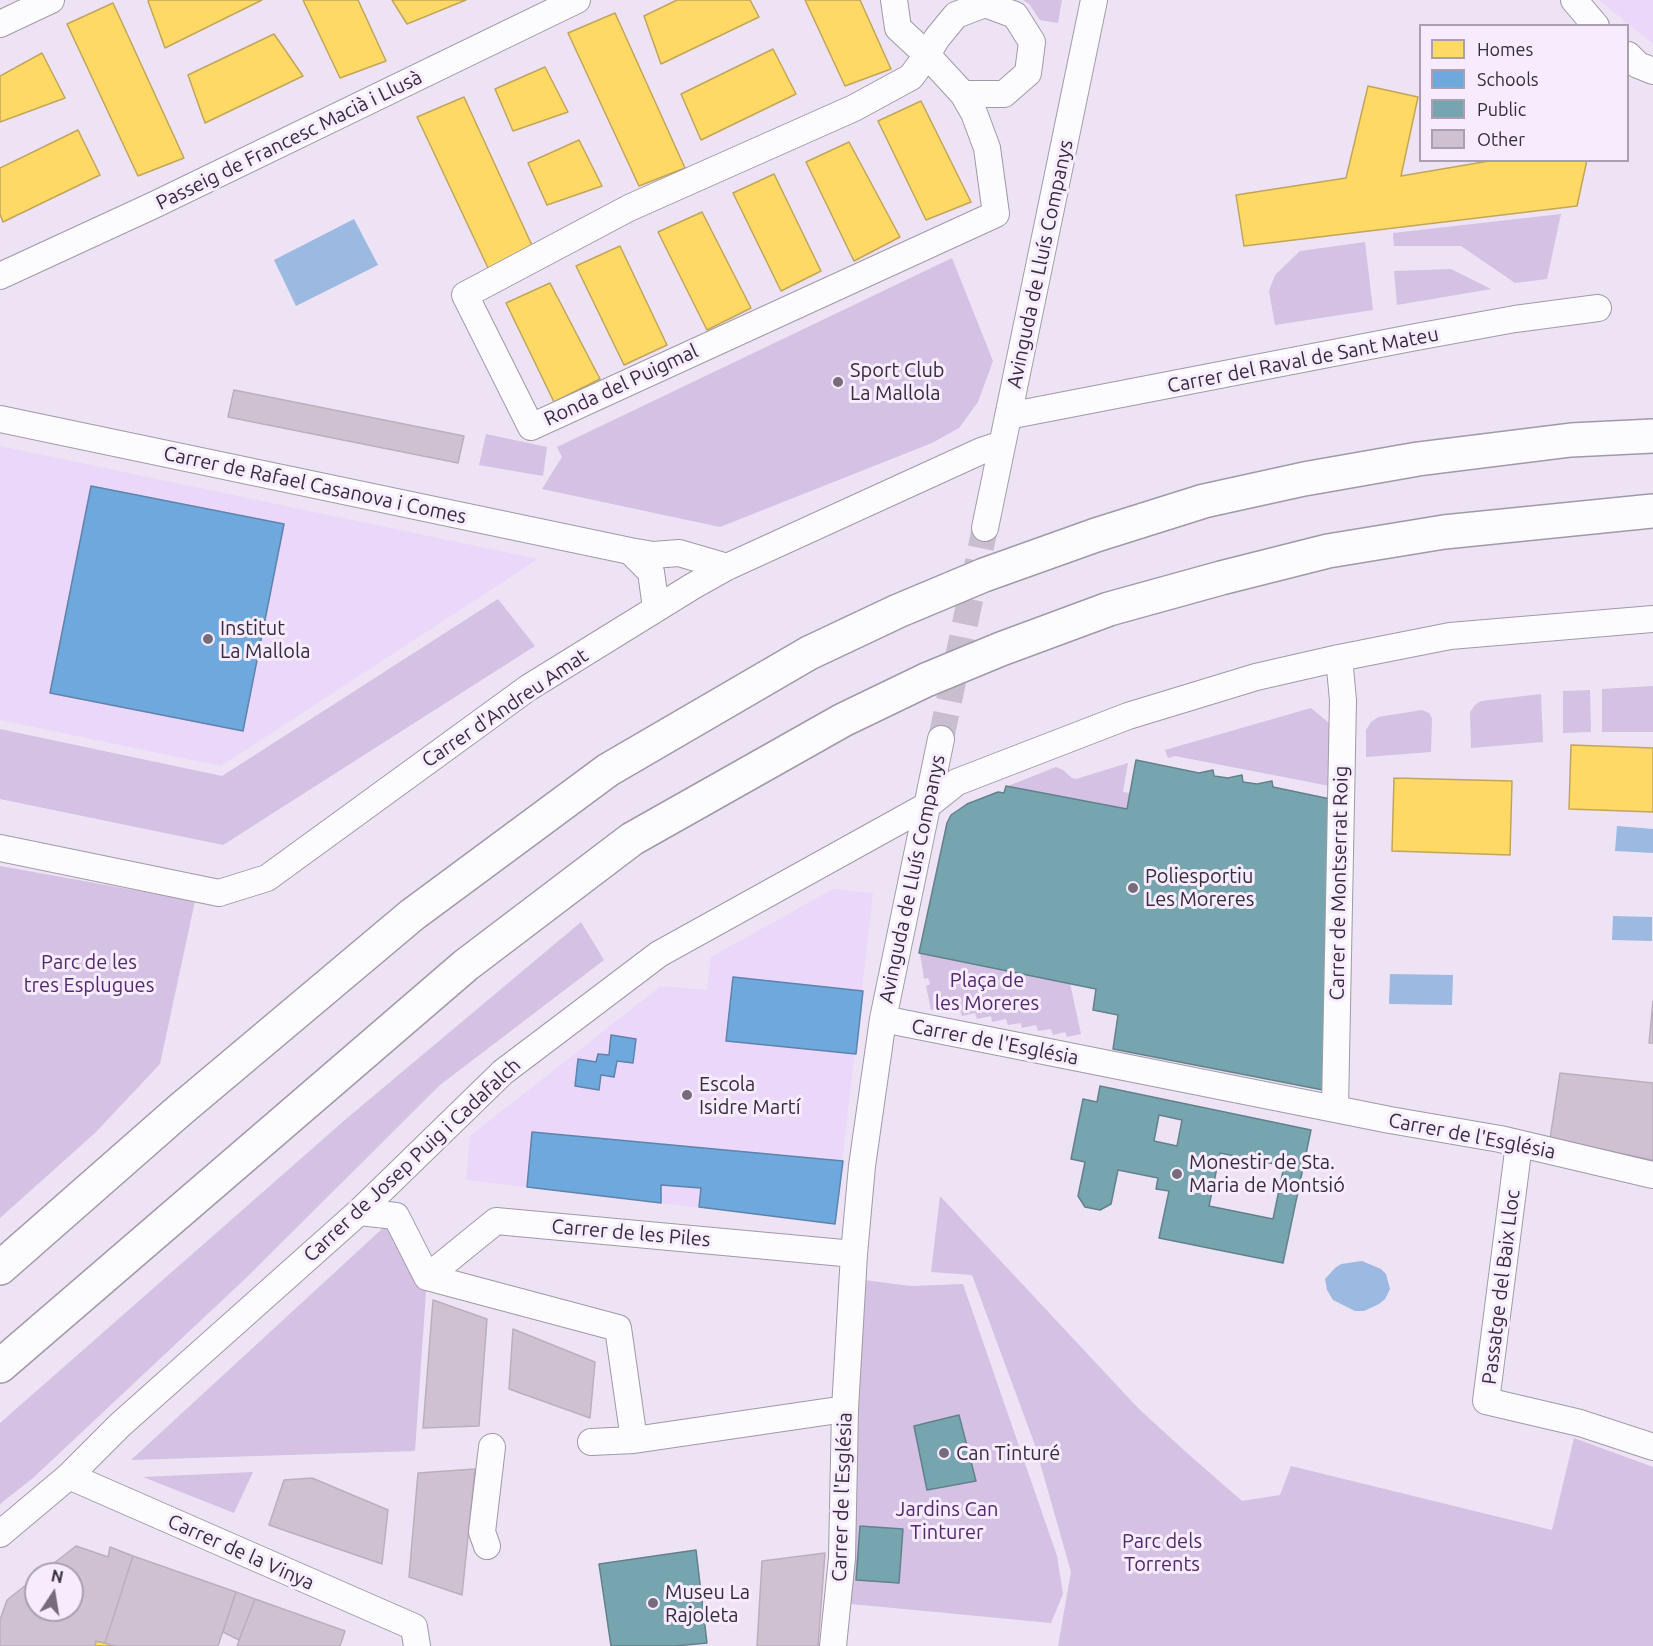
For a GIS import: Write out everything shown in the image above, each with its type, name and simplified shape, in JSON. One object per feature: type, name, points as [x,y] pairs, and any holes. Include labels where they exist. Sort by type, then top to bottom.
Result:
[{"type":"highway","points":[[0,1268],[180,1110],[412,915],[608,770],[809,652],[984,575],[1096,535],[1204,501],[1304,479],[1418,459],[1571,440],[1653,436]]},
{"type":"highway","points":[[0,1366],[466,965],[632,839],[843,720],[926,680],[1077,621],[1109,609],[1221,578],[1328,551],[1444,532],[1653,511]]},
{"type":"street","points":[[0,24],[51,0]]},
{"type":"street","name":"Passeig de Francesc Macià i Llusà","points":[[0,276],[164,200],[577,0]]},
{"type":"street","points":[[894,0],[898,28],[927,55],[956,15],[985,4],[1015,15],[1032,42],[1028,73],[1004,94],[963,94]]},
{"type":"street","name":"Avinguda de Lluís Companys","points":[[985,528],[1094,0]]},
{"type":"street","points":[[1574,0],[1594,24]]},
{"type":"street","name":"Ronda del Puigmal","points":[[927,55],[963,94],[974,113],[987,148],[996,214],[531,427],[465,295],[629,208],[854,108],[911,77],[927,55]]},
{"type":"street","points":[[1629,56],[1638,65],[1653,71]]},
{"type":"street","name":"Carrer del Raval de Sant Mateu","points":[[1008,416],[1416,337],[1515,319],[1598,308]]},
{"type":"street","name":"Carrer de Rafael Casanova i Comes","points":[[0,419],[642,553],[679,553],[727,567]]},
{"type":"street","name":"Carrer d'Andreu Amat","points":[[0,848],[219,893],[267,878],[528,688],[693,586],[727,567],[981,451],[1002,444]]},
{"type":"street","points":[[642,553],[693,586]]},
{"type":"street","points":[[642,553],[651,572],[656,608]]},
{"type":"street","name":"Carrer de Josep Puig i Cadafalch","points":[[0,1534],[69,1476],[120,1425],[359,1212],[503,1072],[659,954],[928,805],[957,782],[1128,716],[1256,678],[1339,658],[1450,636],[1653,619]]},
{"type":"street","name":"Carrer de Montserrat Roig","points":[[1335,1109],[1343,700],[1339,658]]},
{"type":"street","name":"Avinguda de Lluís Companys","points":[[883,1019],[941,739]]},
{"type":"street","name":"Carrer de l'Església","points":[[833,1646],[842,1558],[845,1409],[854,1254],[862,1166],[883,1019],[1519,1144],[1653,1175]]},
{"type":"street","name":"Passatge del Baix Lloc","points":[[1519,1144],[1486,1401],[1580,1423],[1653,1447]]},
{"type":"street","points":[[359,1212],[396,1216],[428,1277],[618,1328],[634,1440]]},
{"type":"street","name":"Carrer de les Piles","points":[[428,1277],[496,1221],[854,1254]]},
{"type":"street","points":[[591,1442],[634,1440],[845,1409]]},
{"type":"street","points":[[487,1546],[482,1532],[492,1447]]},
{"type":"street","name":"Carrer de la Vinya","points":[[69,1476],[415,1637]]},
{"type":"shaded area","points":[[1599,0],[1653,0],[1653,44]]},
{"type":"shaded area","name":"Institut La Mallola","points":[[0,446],[538,559],[221,766],[0,720]]},
{"type":"shaded area","name":"Escola Isidre Martí","points":[[833,889],[873,893],[835,1224],[466,1180],[470,1136],[661,986],[707,990],[711,957]]},
{"type":"green space","points":[[1023,0],[1062,0],[1058,23],[1040,20],[1029,4]]},
{"type":"green space","points":[[1561,214],[1547,279],[1515,283],[1461,246],[1394,246],[1393,233]]},
{"type":"green space","points":[[1365,242],[1373,310],[1275,325],[1269,291],[1275,275],[1300,251]]},
{"type":"green space","name":"Sport Club La Mallola","points":[[952,258],[993,361],[978,402],[959,428],[932,443],[720,527],[542,489],[562,457],[557,447]]},
{"type":"green space","points":[[1451,269],[1491,289],[1397,305],[1394,271]]},
{"type":"green space","points":[[486,434],[547,447],[543,476],[479,465]]},
{"type":"green space","points":[[498,599],[535,646],[223,845],[0,799],[0,729],[222,776]]},
{"type":"green space","points":[[1653,686],[1653,732],[1602,732],[1602,689]]},
{"type":"green space","points":[[1590,690],[1591,732],[1563,733],[1563,691]]},
{"type":"green space","points":[[1541,694],[1543,742],[1471,748],[1470,712],[1475,705],[1481,701]]},
{"type":"green space","points":[[1311,708],[1336,729],[1335,787],[1175,756],[1168,758],[1165,750]]},
{"type":"green space","points":[[1422,710],[1429,713],[1432,718],[1431,752],[1366,757],[1366,730],[1371,722],[1378,717]]},
{"type":"green space","points":[[1128,763],[1123,792],[1130,793],[1127,809],[1008,786],[1056,767],[1076,779]]},
{"type":"green space","name":"Parc de les tres Esplugues","points":[[0,866],[195,901],[160,1064],[95,1133],[0,1218]]},
{"type":"green space","points":[[581,922],[604,960],[440,1085],[246,1278],[33,1478],[0,1504],[0,1423],[346,1119]]},
{"type":"green space","name":"Plaça de les Moreres","points":[[920,953],[1070,983],[1081,1034],[1067,1037],[1065,1032],[1053,1035],[1051,1029],[1038,1031],[1036,1025],[1022,1028],[1021,1023],[1008,1025],[1006,1019],[992,1022],[991,1016],[977,1019],[975,1013],[962,1016],[960,1010],[946,1013],[945,1007],[931,1010],[926,986],[930,984],[928,978],[924,979]]},
{"type":"green space","name":"Parc dels Torrents","points":[[940,1196],[1138,1408],[1242,1501],[1280,1495],[1291,1466],[1552,1530],[1574,1438],[1653,1467],[1653,1646],[1058,1646],[1071,1572],[1035,1445],[972,1275],[931,1272]]},
{"type":"green space","points":[[396,1216],[427,1277],[415,1451],[131,1460]]},
{"type":"green space","name":"Jardins Can Tinturer","points":[[864,1280],[911,1286],[963,1284],[1057,1556],[1063,1594],[1051,1623],[851,1604]]},
{"type":"green space","points":[[253,1472],[234,1513],[143,1477]]},
{"type":"water","points":[[354,219],[378,265],[296,306],[274,260]]},
{"type":"water","points":[[1617,826],[1653,829],[1653,853],[1615,851]]},
{"type":"water","points":[[1613,916],[1652,917],[1652,941],[1612,940]]},
{"type":"water","points":[[1390,974],[1453,975],[1452,1005],[1389,1004]]},
{"type":"water","points":[[1362,1261],[1381,1269],[1386,1274],[1390,1289],[1385,1299],[1379,1304],[1364,1311],[1355,1311],[1333,1300],[1327,1290],[1325,1279],[1341,1264]]},
{"type":"building: Homes","points":[[149,0],[262,0],[165,48],[148,1]]},
{"type":"building: Homes","points":[[303,0],[358,0],[386,61],[340,78]]},
{"type":"building: Homes","points":[[392,0],[466,0],[407,24]]},
{"type":"building: Homes","points":[[677,0],[750,0],[759,17],[661,64],[644,16]]},
{"type":"building: Homes","points":[[805,0],[860,0],[891,69],[845,86]]},
{"type":"building: Homes","points":[[113,3],[184,158],[138,176],[67,24]]},
{"type":"building: Homes","points":[[615,13],[685,168],[639,186],[568,33]]},
{"type":"building: Homes","points":[[274,34],[303,76],[205,123],[188,75]]},
{"type":"building: Homes","points":[[773,49],[796,94],[701,140],[681,94]]},
{"type":"building: Homes","points":[[42,53],[65,98],[0,122],[0,76]]},
{"type":"building: Homes","points":[[545,67],[568,112],[513,131],[495,89]]},
{"type":"building: Homes","points":[[1368,86],[1418,97],[1401,176],[1483,162],[1587,162],[1577,206],[1244,246],[1236,195],[1346,178]]},
{"type":"building: Homes","points":[[464,97],[535,252],[489,270],[417,117]]},
{"type":"building: Homes","points":[[921,101],[971,202],[926,220],[878,121]]},
{"type":"building: Homes","points":[[78,130],[100,175],[3,222],[0,214],[0,168]]},
{"type":"building: Homes","points":[[579,140],[602,186],[547,205],[528,163]]},
{"type":"building: Homes","points":[[849,142],[900,237],[854,261],[806,162]]},
{"type":"building: Homes","points":[[774,174],[821,271],[781,291],[733,193]]},
{"type":"building: Homes","points":[[702,212],[751,308],[707,330],[658,232]]},
{"type":"building: Homes","points":[[620,246],[667,345],[624,365],[576,266]]},
{"type":"building: Homes","points":[[550,283],[600,379],[554,402],[506,303]]},
{"type":"building: Homes","points":[[1571,745],[1653,748],[1653,812],[1569,809]]},
{"type":"building: Homes","points":[[1394,778],[1512,781],[1510,855],[1392,851]]},
{"type":"building: Homes","points":[[96,1641],[105,1643],[116,1646],[95,1646]]},
{"type":"building: Schools","points":[[91,486],[284,524],[243,731],[50,693]]},
{"type":"building: Schools","points":[[733,977],[863,991],[856,1054],[726,1041]]},
{"type":"building: Schools","points":[[611,1035],[636,1039],[633,1063],[617,1061],[614,1077],[601,1075],[599,1090],[575,1086],[578,1059],[596,1062],[598,1054],[609,1055]]},
{"type":"building: Schools","points":[[532,1132],[843,1161],[835,1224],[699,1207],[701,1188],[661,1185],[661,1203],[527,1187]]},
{"type":"building: Public","name":"Poliesportiu Les Moreres","points":[[1136,760],[1199,773],[1213,770],[1214,776],[1228,778],[1242,775],[1243,782],[1257,784],[1272,781],[1273,787],[1335,800],[1328,1091],[1113,1049],[1118,1015],[1093,1010],[1096,989],[919,953],[947,823],[951,815],[967,804],[998,792],[1004,793],[1006,786],[1127,809]]},
{"type":"building: Public","name":"Monestir de Sta. Maria de Montsió","points":[[1100,1086],[1311,1130],[1283,1263],[1159,1238],[1169,1191],[1156,1189],[1158,1178],[1118,1170],[1111,1204],[1100,1210],[1085,1207],[1078,1196],[1085,1162],[1071,1159],[1083,1099],[1097,1102]],"holes":[[[1159,1115],[1182,1120],[1177,1146],[1154,1141]],[[1220,1153],[1284,1166],[1273,1219],[1209,1206]]]},
{"type":"building: Public","name":"Can Tinturé","points":[[959,1415],[976,1481],[927,1490],[914,1426]]},
{"type":"building: Public","points":[[860,1526],[903,1529],[899,1583],[856,1580]]},
{"type":"building: Public","name":"Museu La Rajoleta","points":[[696,1550],[707,1643],[675,1646],[611,1646],[599,1564]]},
{"type":"building: Other","points":[[234,390],[464,436],[458,463],[228,417]]},
{"type":"building: Other","points":[[1653,1001],[1653,1043],[1649,1043]]},
{"type":"building: Other","points":[[1560,1073],[1653,1083],[1653,1160],[1550,1139]]},
{"type":"building: Other","points":[[433,1300],[487,1319],[479,1426],[423,1428]]},
{"type":"building: Other","points":[[513,1329],[595,1362],[590,1418],[509,1389]]},
{"type":"building: Other","points":[[475,1469],[462,1595],[409,1577],[418,1473]]},
{"type":"building: Other","points":[[312,1478],[388,1510],[382,1564],[269,1525],[284,1480]]},
{"type":"building: Other","points":[[76,1546],[108,1557],[110,1547],[133,1556],[105,1643],[96,1641],[95,1646],[0,1646],[0,1620],[7,1600],[24,1587],[24,1622],[84,1622],[84,1562],[55,1562]]},
{"type":"building: Other","points":[[825,1553],[818,1646],[757,1646],[762,1561]]},
{"type":"building: Other","points":[[133,1556],[236,1592],[218,1646],[116,1646],[105,1643]]},
{"type":"building: Other","points":[[236,1592],[255,1599],[239,1640],[223,1632]]},
{"type":"building: Other","points":[[255,1599],[345,1631],[340,1646],[237,1646]]},
{"type":"tunnel","points":[[941,739],[985,528]]},
{"type":"place","name":"Sport Club La Mallola","points":[[838,382]]},
{"type":"place","name":"Institut La Mallola","points":[[208,639]]},
{"type":"place","name":"Poliesportiu Les Moreres","points":[[1133,888]]},
{"type":"place","name":"Escola Isidre Martí","points":[[687,1095]]},
{"type":"place","name":"Monestir de Sta. Maria de Montsió","points":[[1177,1174]]},
{"type":"place","name":"Can Tinturé","points":[[944,1453]]},
{"type":"place","name":"Museu La Rajoleta","points":[[653,1603]]}]
